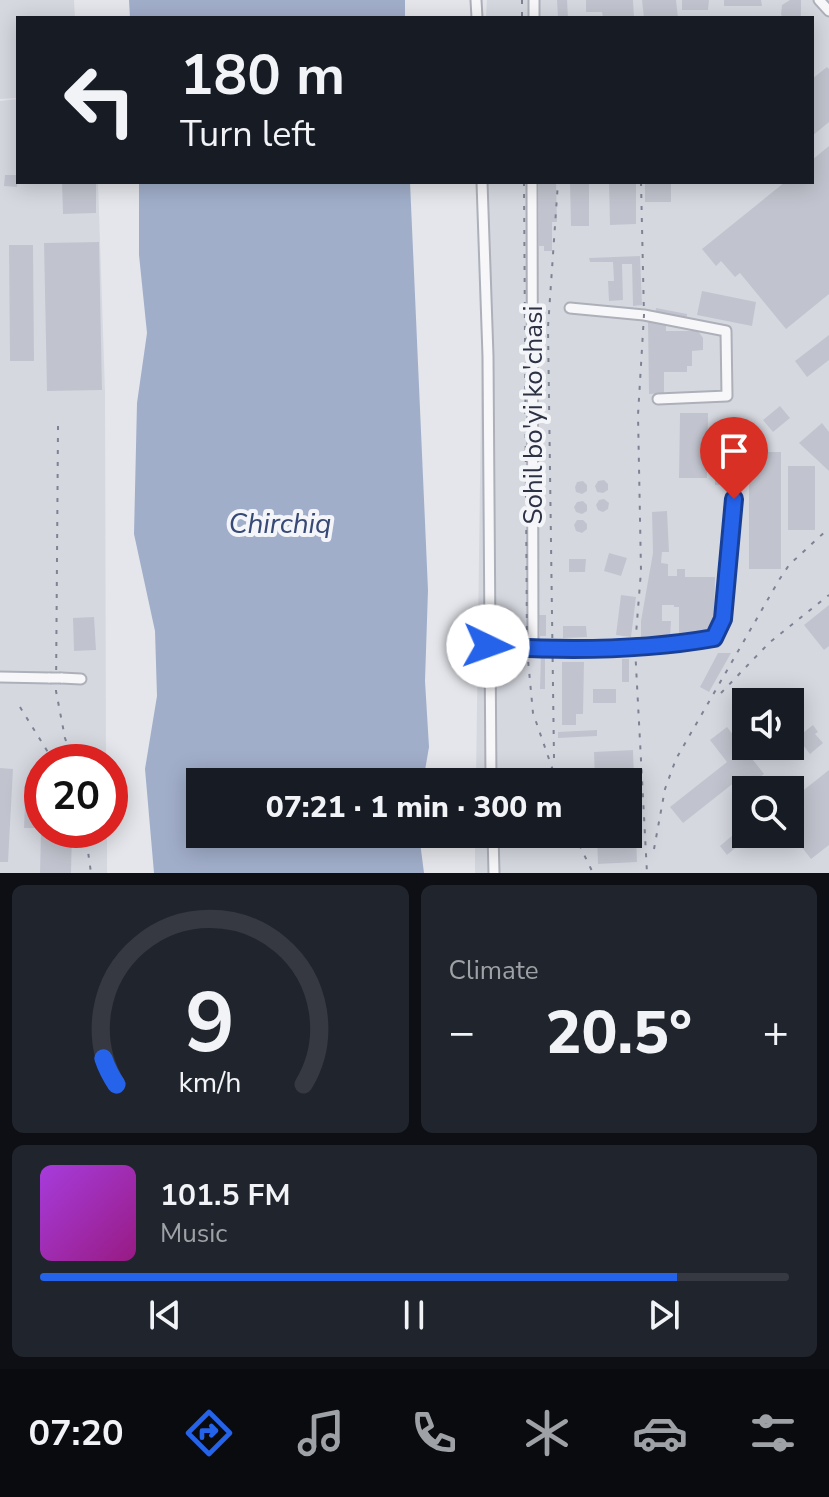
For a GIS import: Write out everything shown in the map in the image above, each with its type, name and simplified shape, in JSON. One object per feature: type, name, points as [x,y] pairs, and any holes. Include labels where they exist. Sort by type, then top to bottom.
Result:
[{"type":"street","points":[[819,0],[829,11]]},
{"type":"street","points":[[482,184],[488,356],[491,768]]},
{"type":"street","name":"Sohil bo'yi ko'chasi","points":[[532,184],[533,649]]},
{"type":"street","points":[[570,308],[644,315],[726,331],[727,396],[658,399]]},
{"type":"street","points":[[488,646],[533,649],[676,645],[714,638],[723,619],[734,499]]},
{"type":"street","points":[[6,677],[81,679]]},
{"type":"street","points":[[493,848],[494,873]]},
{"type":"shaded area","points":[[0,0],[74,0],[75,16],[16,16],[16,98],[0,99]]},
{"type":"shaded area","points":[[487,0],[829,0],[829,873],[475,873],[475,848],[642,848],[642,768],[476,768],[484,184],[814,184],[814,16],[486,16]]},
{"type":"shaded area","points":[[16,99],[16,184],[98,184],[105,391],[106,744],[24,744],[24,848],[107,848],[107,873],[0,873],[0,101]]},
{"type":"water","points":[[129,0],[405,0],[405,16],[130,16]]},
{"type":"water","name":"Chirchiq","points":[[139,184],[410,184],[428,590],[425,681],[429,747],[425,768],[186,768],[186,848],[421,848],[424,873],[154,873],[145,769],[157,696],[155,631],[134,534],[137,403],[147,333],[139,255]]},
{"type":"building","points":[[557,0],[567,0],[568,16],[558,16]]},
{"type":"building","points":[[586,0],[633,0],[634,16],[603,16],[602,12],[586,12]]},
{"type":"building","points":[[642,0],[676,0],[678,16],[644,16]]},
{"type":"building","points":[[682,0],[709,0],[708,10],[682,10]]},
{"type":"building","points":[[724,0],[761,0],[762,6],[724,6]]},
{"type":"building","points":[[790,0],[801,0],[801,16],[782,16],[782,5]]},
{"type":"building","points":[[827,67],[829,69],[829,122],[814,134],[814,77]]},
{"type":"building","points":[[829,146],[829,294],[786,329],[740,273],[735,277],[721,261],[716,266],[702,249],[783,184],[814,184],[814,158]]},
{"type":"building","points":[[5,175],[16,175],[17,187],[4,186]]},
{"type":"building","points":[[62,184],[96,184],[96,213],[63,214]]},
{"type":"building","points":[[539,184],[556,184],[557,222],[552,222],[552,251],[544,251],[544,246],[539,246]]},
{"type":"building","points":[[570,184],[589,184],[589,226],[571,226]]},
{"type":"building","points":[[609,184],[636,184],[636,224],[610,225]]},
{"type":"building","points":[[645,184],[671,184],[671,202],[645,202]]},
{"type":"building","points":[[99,242],[102,390],[47,391],[44,243]]},
{"type":"building","points":[[9,245],[33,245],[34,361],[10,361]]},
{"type":"building","points":[[640,256],[642,305],[633,306],[632,264],[622,264],[623,300],[609,301],[608,281],[614,281],[613,262],[590,262],[589,258]]},
{"type":"building","points":[[702,291],[756,302],[752,326],[697,315]]},
{"type":"building","points":[[656,308],[687,314],[686,322],[655,316]]},
{"type":"building","points":[[648,321],[666,321],[666,331],[698,331],[703,338],[703,350],[692,351],[692,366],[687,366],[687,372],[664,372],[664,393],[649,394]]},
{"type":"building","points":[[829,335],[829,360],[807,377],[795,361]]},
{"type":"building","points":[[780,406],[790,418],[773,432],[763,420]]},
{"type":"building","points":[[680,413],[708,413],[707,478],[679,478]]},
{"type":"building","points":[[822,423],[829,432],[829,471],[799,443]]},
{"type":"building","points":[[745,438],[746,451],[717,452],[717,439]]},
{"type":"building","points":[[749,452],[781,452],[781,569],[749,569]]},
{"type":"building","points":[[788,466],[815,466],[815,530],[788,530]]},
{"type":"building","points":[[736,467],[736,484],[715,485],[715,468]]},
{"type":"building","points":[[604,480],[608,490],[597,492],[595,486],[598,481]]},
{"type":"building","points":[[583,481],[587,491],[582,494],[576,492],[577,482]]},
{"type":"building","points":[[604,499],[609,503],[608,509],[603,512],[596,505]]},
{"type":"building","points":[[583,501],[587,511],[582,514],[576,512],[574,507],[577,502]]},
{"type":"building","points":[[667,511],[669,552],[662,552],[661,563],[668,564],[668,576],[677,576],[677,569],[685,569],[685,577],[715,577],[714,630],[702,638],[679,637],[679,607],[662,605],[662,621],[671,621],[670,638],[641,638],[653,553],[652,512]]},
{"type":"building","points":[[577,520],[587,524],[587,529],[582,533],[576,531],[574,525]]},
{"type":"building","points":[[609,553],[627,558],[621,576],[604,571]]},
{"type":"building","points":[[569,559],[586,559],[585,572],[569,572]]},
{"type":"building","points":[[621,595],[636,597],[631,637],[616,635]]},
{"type":"building","points":[[829,605],[829,646],[824,650],[804,625]]},
{"type":"building","points":[[539,615],[546,615],[546,636],[540,636]]},
{"type":"building","points":[[94,617],[96,650],[74,651],[73,618]]},
{"type":"building","points":[[563,626],[586,626],[587,637],[563,638]]},
{"type":"building","points":[[541,653],[545,653],[545,689],[540,689]]},
{"type":"building","points":[[718,653],[731,653],[709,692],[700,687]]},
{"type":"building","points":[[622,659],[629,659],[629,682],[622,682]]},
{"type":"building","points":[[562,662],[584,662],[583,714],[576,714],[576,725],[562,725]]},
{"type":"building","points":[[593,689],[616,689],[616,703],[593,703]]},
{"type":"building","points":[[813,725],[818,732],[815,734],[823,743],[810,754],[804,746],[804,732]]},
{"type":"building","points":[[727,727],[732,733],[732,760],[753,760],[764,774],[732,776],[732,784],[683,823],[670,807],[727,762],[710,740]]},
{"type":"building","points":[[597,730],[597,736],[558,738],[558,732]]},
{"type":"building","points":[[633,750],[634,768],[595,768],[594,752]]},
{"type":"building","points":[[0,768],[13,769],[8,862],[0,862]]},
{"type":"building","points":[[829,770],[829,845],[811,859],[802,848],[804,790]]},
{"type":"building","points":[[732,836],[732,848],[735,848],[727,855],[720,846]]},
{"type":"building","points":[[41,848],[72,848],[71,873],[40,873]]},
{"type":"building","points":[[597,848],[636,848],[637,862],[598,864]]},
{"type":"railway","points":[[522,0],[522,16]]},
{"type":"railway","points":[[524,184],[527,649],[533,713],[552,768]]},
{"type":"railway","points":[[554,758],[548,327],[558,184]]},
{"type":"railway","points":[[641,184],[644,315],[638,415],[641,571],[635,647],[647,873]]},
{"type":"railway","points":[[58,426],[56,691],[67,744]]},
{"type":"railway","points":[[654,849],[665,789],[676,759],[779,580],[789,565],[829,528]]},
{"type":"railway","points":[[721,693],[769,643],[829,595]]},
{"type":"railway","points":[[20,707],[43,744]]},
{"type":"railway","points":[[88,848],[91,873]]},
{"type":"railway","points":[[581,848],[593,873]]},
{"type":"route","points":[[488,646],[614,648],[676,645],[714,638],[723,619],[734,499]]}]
